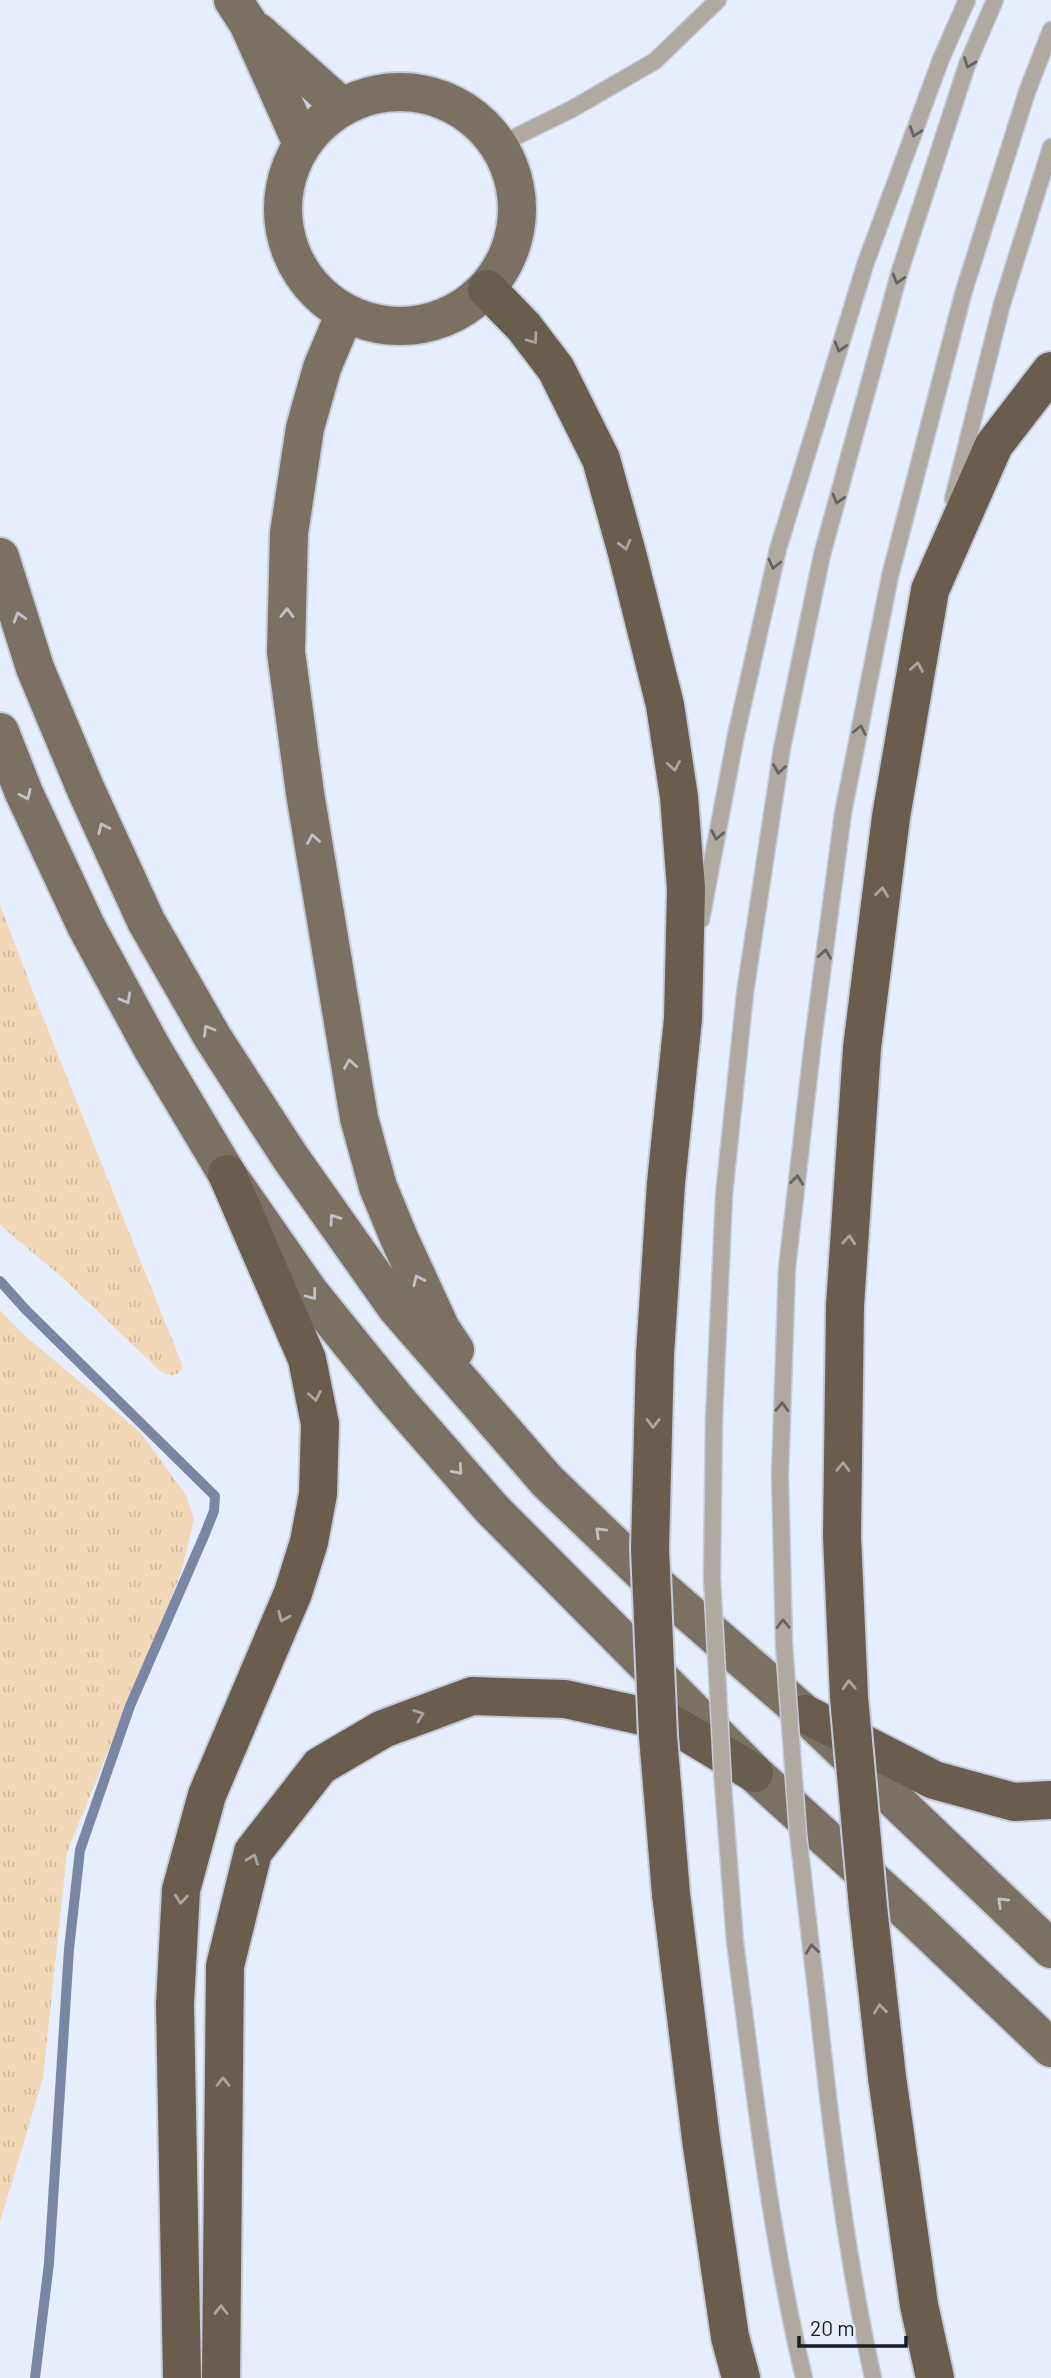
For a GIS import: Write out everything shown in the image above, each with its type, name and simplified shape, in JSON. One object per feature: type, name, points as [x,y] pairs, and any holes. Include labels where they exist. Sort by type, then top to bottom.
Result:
[{"type":"highway","points":[[486,289],[524,327],[556,369],[601,459],[664,705],[679,797],[687,889],[683,1019],[666,1183],[654,1355],[650,1549],[658,1736],[671,1894],[701,2139],[730,2337],[732,2378]]},
{"type":"highway","points":[[934,2378],[919,2305],[887,2077],[849,1697],[842,1536],[845,1306],[862,1048],[891,817],[930,590],[994,445],[1051,371]]},
{"type":"highway","points":[[182,2378],[175,2004],[181,1890],[207,1795],[293,1593],[309,1542],[319,1480],[320,1424],[307,1359],[226,1174]]},
{"type":"highway","points":[[221,2378],[225,1966],[253,1852],[320,1766],[383,1728],[472,1696],[565,1699],[669,1722],[754,1773]]},
{"type":"highway","points":[[805,1714],[934,1780],[1014,1802],[1051,1800]]},
{"type":"highway","points":[[730,2337],[741,2378]]},
{"type":"main road","points":[[240,12],[342,107]]},
{"type":"main road","points":[[240,12],[302,144]]},
{"type":"main road","points":[[378,93],[425,94],[447,101],[467,112],[485,127],[499,145],[510,168],[517,193],[517,219],[512,244],[502,268],[486,289],[467,305],[444,318],[420,325],[368,323],[324,300],[307,282],[294,261],[285,238],[282,214],[284,189],[290,165],[302,144],[318,125],[342,107],[378,93]]},
{"type":"main road","points":[[345,313],[322,368],[304,428],[289,533],[286,652],[305,793],[359,1118],[379,1187],[440,1329],[547,1481]]},
{"type":"main road","points":[[0,557],[35,668],[86,790],[146,920],[213,1038],[290,1157],[396,1307],[547,1481],[643,1573],[805,1714],[1051,1949]]},
{"type":"main road","points":[[0,732],[24,793],[86,926],[152,1048],[226,1174],[310,1293],[395,1398],[491,1508],[754,1773],[914,1918],[1051,2048]]},
{"type":"lane","points":[[499,145],[572,109],[655,61],[718,0]]},
{"type":"lane","points":[[683,1019],[736,735],[778,549],[865,265],[967,0]]},
{"type":"lane","points":[[804,2378],[790,2317],[759,2131],[735,1942],[723,1785],[712,1578],[714,1419],[724,1195],[745,993],[782,748],[822,555],[899,274],[967,65],[995,0]]},
{"type":"lane","points":[[873,2378],[860,2318],[834,2157],[799,1834],[784,1644],[780,1475],[787,1268],[843,813],[890,576],[963,294],[1027,92],[1051,30]]},
{"type":"lane","points":[[930,590],[1002,304],[1051,147]]},
{"type":"green space","points":[[0,905],[181,1362],[182,1370],[176,1374],[168,1375],[158,1369],[63,1278],[0,1225]]},
{"type":"green space","points":[[0,1310],[24,1335],[140,1432],[186,1495],[194,1519],[181,1573],[67,1852],[43,2078],[0,2222]]},
{"type":"waterway","points":[[0,1281],[26,1310],[215,1496],[214,1511],[204,1536],[130,1706],[80,1850],[69,1949],[49,2263],[35,2378]]}]
